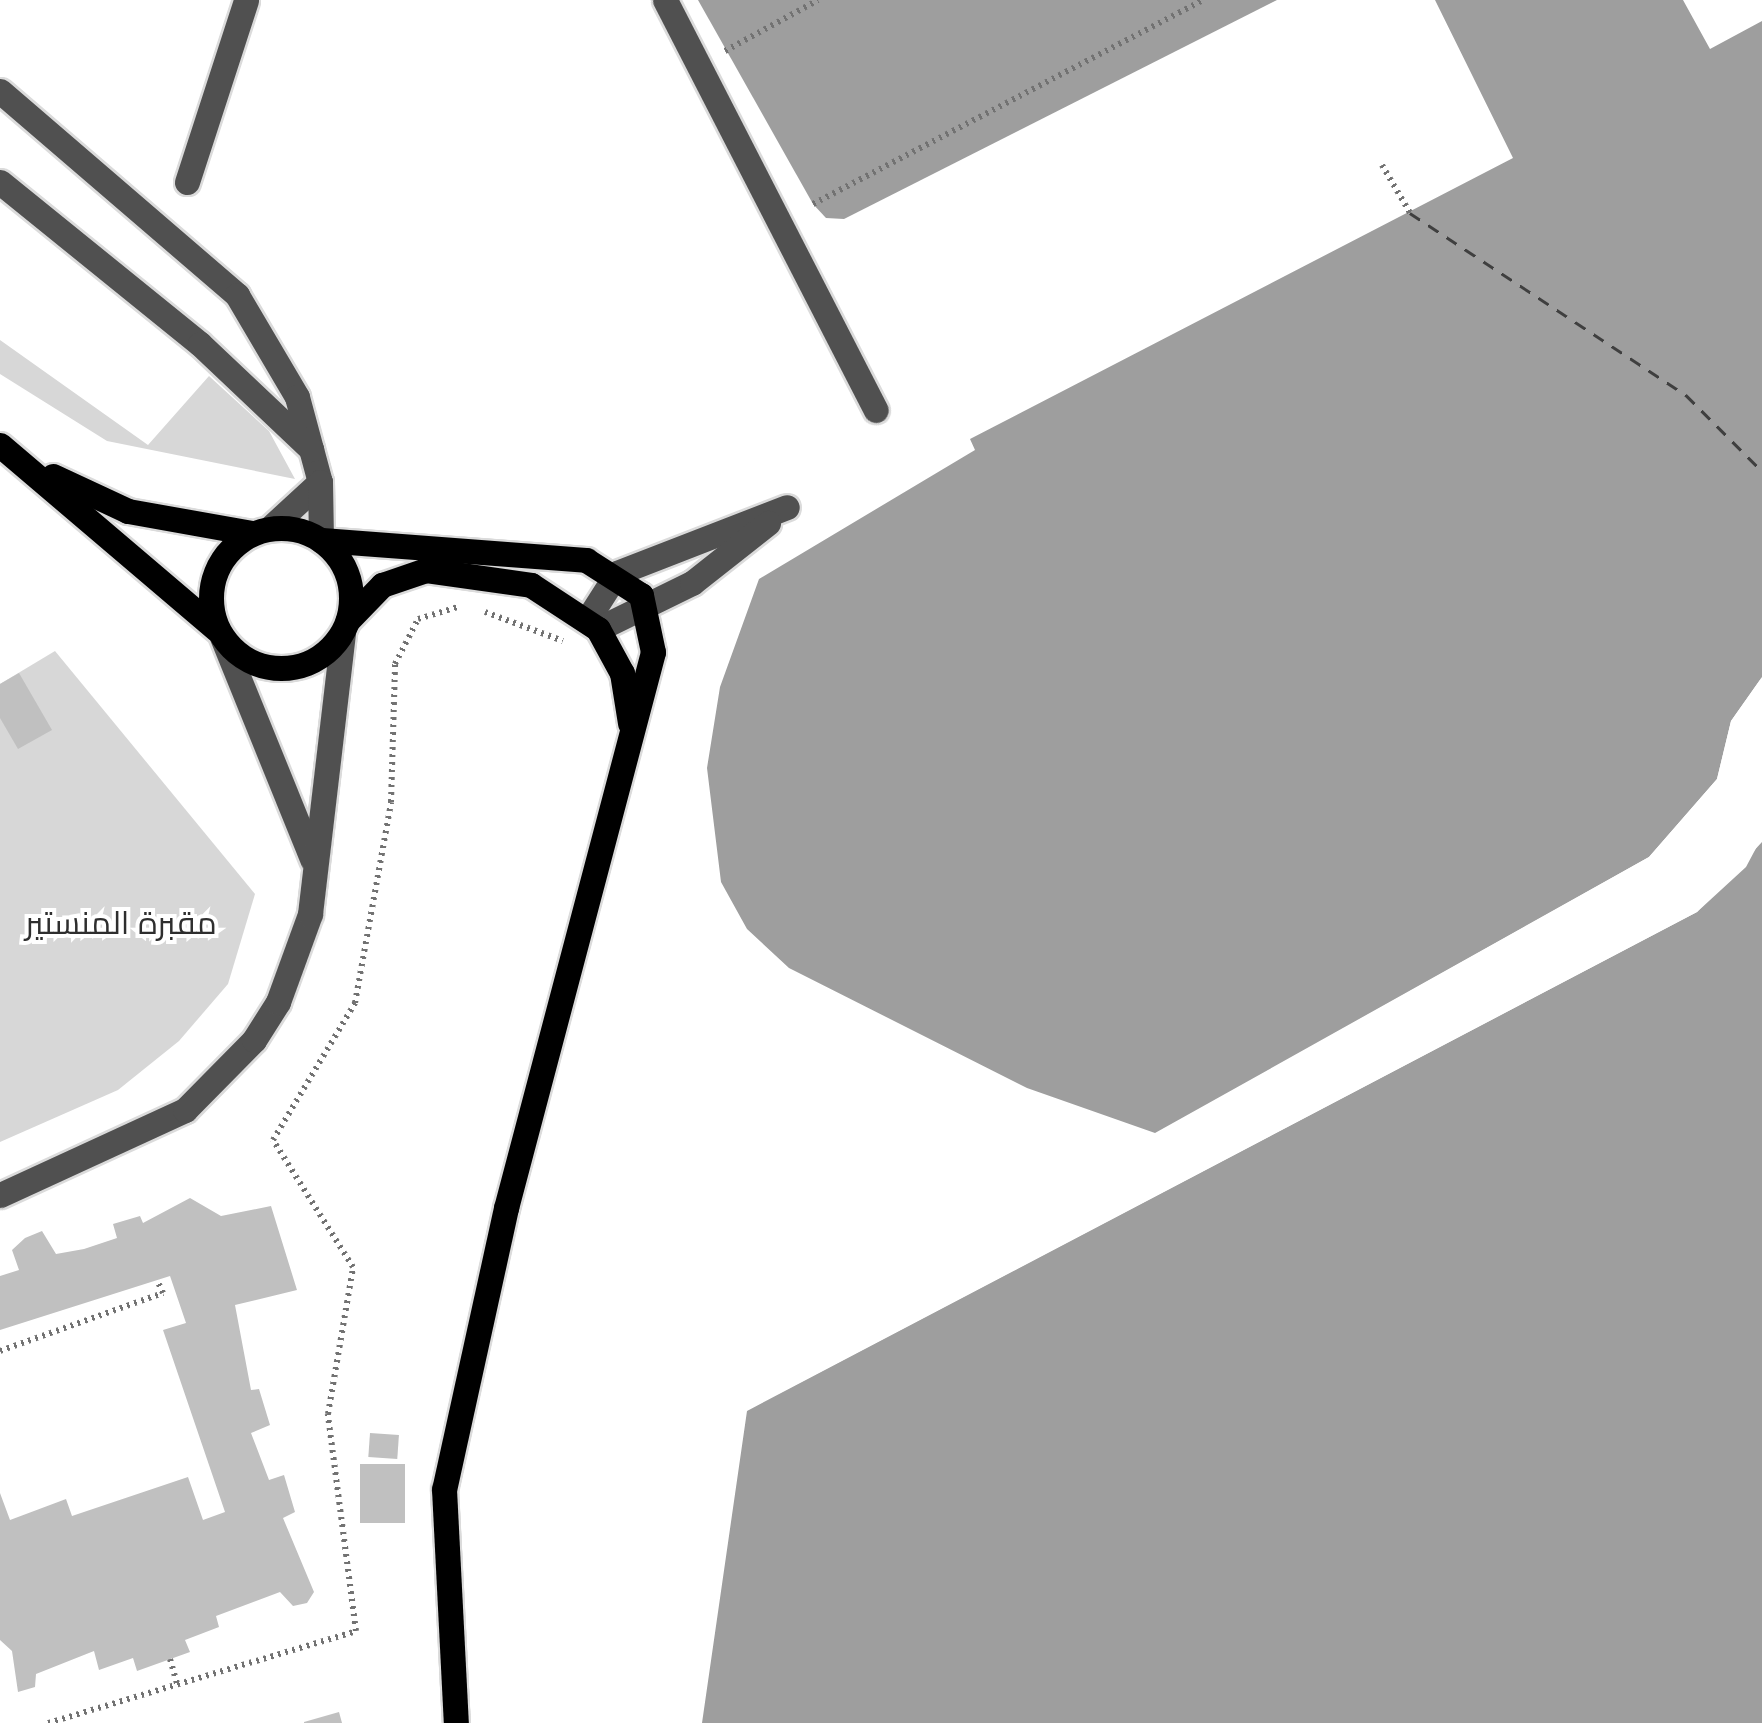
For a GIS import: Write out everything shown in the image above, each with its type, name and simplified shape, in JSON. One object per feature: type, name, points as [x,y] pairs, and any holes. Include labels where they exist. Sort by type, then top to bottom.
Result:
[{"type":"main road","points":[[10,452],[128,511],[322,540],[550,553],[617,573],[647,610],[653,652],[506,1208],[444,1489],[456,1723]]},
{"type":"main road","points":[[10,452],[221,634],[239,654],[284,668],[328,651],[382,585],[426,570],[516,580],[593,622],[622,673],[632,737]]},
{"type":"main road","points":[[221,634],[212,582],[261,531]]},
{"type":"main road","points":[[322,540],[350,584],[346,626]]},
{"type":"street","points":[[187,182],[246,0]]},
{"type":"street","points":[[665,0],[876,410]]},
{"type":"street","points":[[0,91],[237,295],[297,396],[320,482],[322,540]]},
{"type":"street","points":[[0,182],[200,344],[314,452]]},
{"type":"street","points":[[261,531],[320,482]]},
{"type":"street","points":[[787,508],[647,610],[593,622],[617,573],[787,508]]},
{"type":"street","points":[[0,1195],[148,1134],[204,1092],[278,1002],[310,914],[346,626]]},
{"type":"street","points":[[221,634],[316,868]]},
{"type":"path","points":[[725,51],[818,0]]},
{"type":"path","points":[[814,204],[1204,0]]},
{"type":"path","points":[[1382,165],[1410,213]]},
{"type":"path","points":[[48,1723],[356,1631],[328,1414],[354,1267],[273,1140],[355,1003],[392,802],[395,664],[418,619],[456,607],[518,618],[556,644],[593,622]]},
{"type":"path","points":[[0,1351],[163,1293],[157,1280]]},
{"type":"path","points":[[170,1659],[177,1684]]},
{"type":"green space","points":[[0,340],[148,445],[209,376],[269,431],[295,479],[107,441],[0,374]]},
{"type":"green space","name":"مقبرة المنستير","points":[[55,651],[255,894],[228,984],[179,1041],[118,1090],[0,1142],[0,684]]},
{"type":"shaded area","points":[[698,0],[1277,0],[844,219],[826,218],[813,204]]},
{"type":"shaded area","points":[[1435,0],[1683,0],[1710,49],[1762,21],[1762,677],[1731,721],[1717,779],[1649,857],[1155,1133],[1027,1088],[789,968],[747,929],[721,882],[707,768],[720,687],[759,579],[975,450],[970,439],[1513,158]]},
{"type":"shaded area","points":[[1762,842],[1762,1723],[702,1723],[747,1411],[1697,912]]},
{"type":"pier","points":[[1762,677],[1736,723],[1721,782],[1652,861],[1150,1137],[1649,857],[1717,779],[1731,721]]},
{"type":"pier","points":[[1762,837],[1746,867],[1697,912],[742,1413],[1694,908]]},
{"type":"building","points":[[19,673],[52,730],[18,749],[0,718],[0,684]]},
{"type":"building","points":[[190,1198],[221,1216],[271,1206],[297,1290],[235,1305],[251,1390],[259,1389],[270,1425],[251,1433],[269,1480],[284,1475],[295,1512],[283,1518],[314,1592],[307,1603],[293,1606],[280,1592],[216,1616],[219,1627],[185,1640],[190,1652],[137,1671],[133,1658],[99,1670],[94,1651],[36,1674],[35,1687],[18,1692],[12,1651],[0,1640],[0,1493],[10,1520],[66,1499],[72,1516],[188,1477],[203,1520],[225,1512],[163,1330],[186,1323],[170,1276],[0,1330],[0,1276],[19,1270],[12,1250],[25,1238],[42,1231],[56,1254],[84,1249],[117,1238],[113,1224],[140,1216],[143,1223]]},
{"type":"building","points":[[370,1433],[399,1435],[397,1459],[368,1457]]},
{"type":"building","points":[[360,1464],[405,1464],[405,1523],[360,1523]]},
{"type":"building","points":[[339,1712],[342,1723],[304,1723],[304,1722]]},
{"type":"ferry route","points":[[1410,213],[1686,395],[1762,471]]}]
